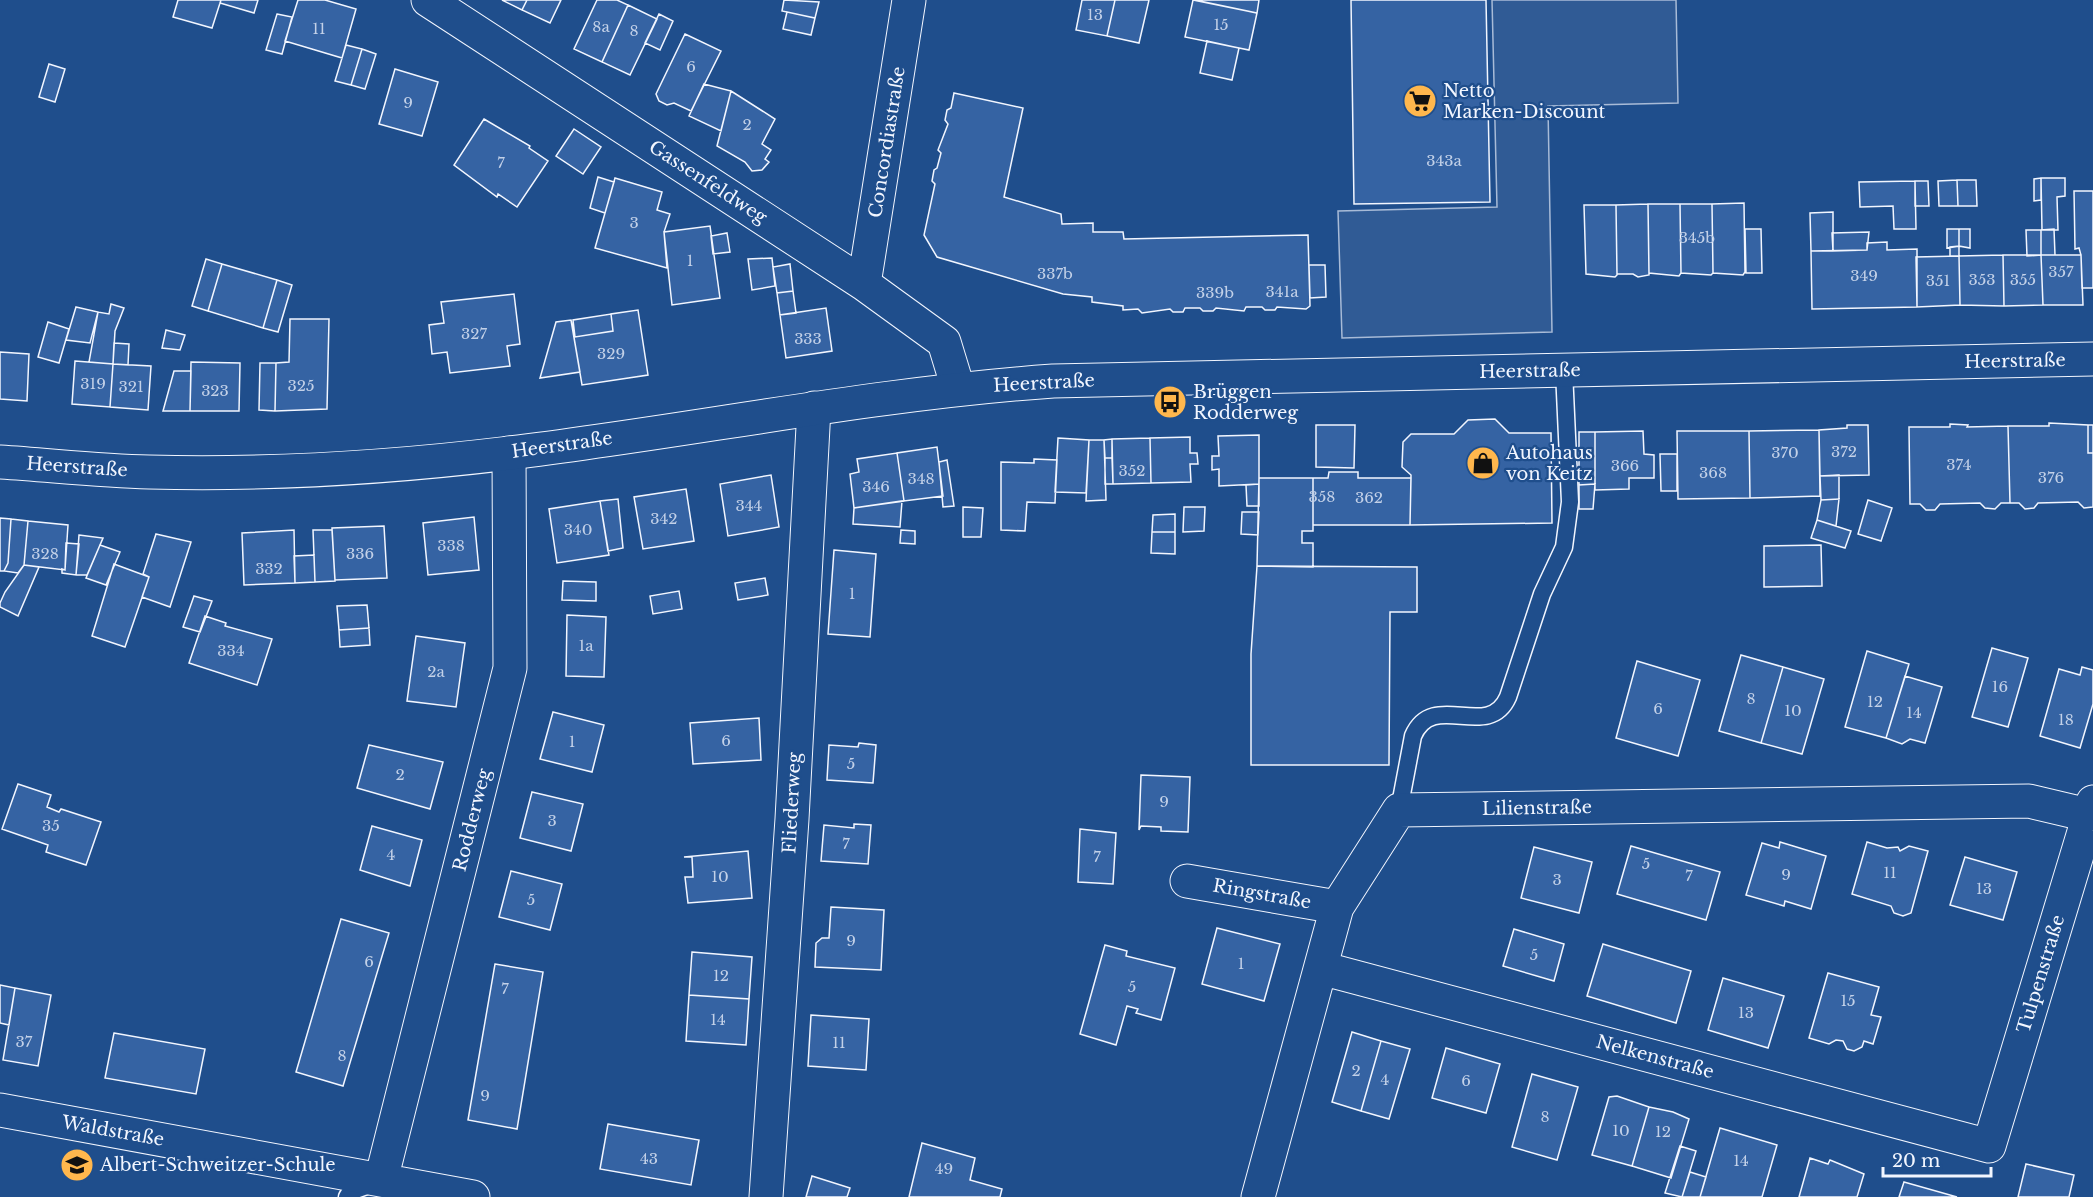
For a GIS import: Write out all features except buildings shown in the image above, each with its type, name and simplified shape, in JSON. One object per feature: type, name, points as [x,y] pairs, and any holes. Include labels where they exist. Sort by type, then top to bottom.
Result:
[{"type":"street","name":"Gassenfeldweg","points":[[428,0],[864,284],[944,342],[958,388]]},
{"type":"street","name":"Concordiastraße","points":[[864,284],[909,0]]},
{"type":"street","name":"Heerstraße","points":[[0,462],[149,472],[329,468],[508,453],[958,388],[1140,378],[2093,359]]},
{"type":"street","name":"Fliederweg","points":[[766,1197],[792,807],[814,408]]},
{"type":"street","name":"Rodderweg","points":[[381,1180],[510,668],[508,453]]},
{"type":"street","name":"Lilienstraße","points":[[1399,810],[2029,801],[2091,809]]},
{"type":"street","name":"Tulpenstraße","points":[[1989,1146],[2091,809]]},
{"type":"street","points":[[1258,1197],[1337,907],[1399,810]]},
{"type":"street","name":"Ringstraße","points":[[1187,881],[1337,907]]},
{"type":"street","name":"Nelkenstraße","points":[[1320,968],[1989,1146]]},
{"type":"street","name":"Waldstraße","points":[[0,1110],[473,1197]]},
{"type":"lane","points":[[1399,810],[1413,736],[1418,724],[1437,715],[1486,717],[1503,708],[1508,697],[1542,594],[1564,546],[1566,536],[1569,502],[1564,371]]},
{"type":"lane","points":[[347,1197],[350,1192],[381,1180]]},
{"type":"shaded area","points":[[1492,0],[1676,0],[1678,103],[1548,106],[1552,332],[1342,338],[1338,211],[1497,207]]},
{"type":"place","name":"Netto Marken-Discount","points":[[1420,101]]},
{"type":"place","name":"Brüggen Rodderweg","points":[[1170,402]]},
{"type":"place","name":"Autohaus von Keitz","points":[[1483,463]]},
{"type":"place","name":"Albert-Schweitzer-Schule","points":[[77,1165]]}]
